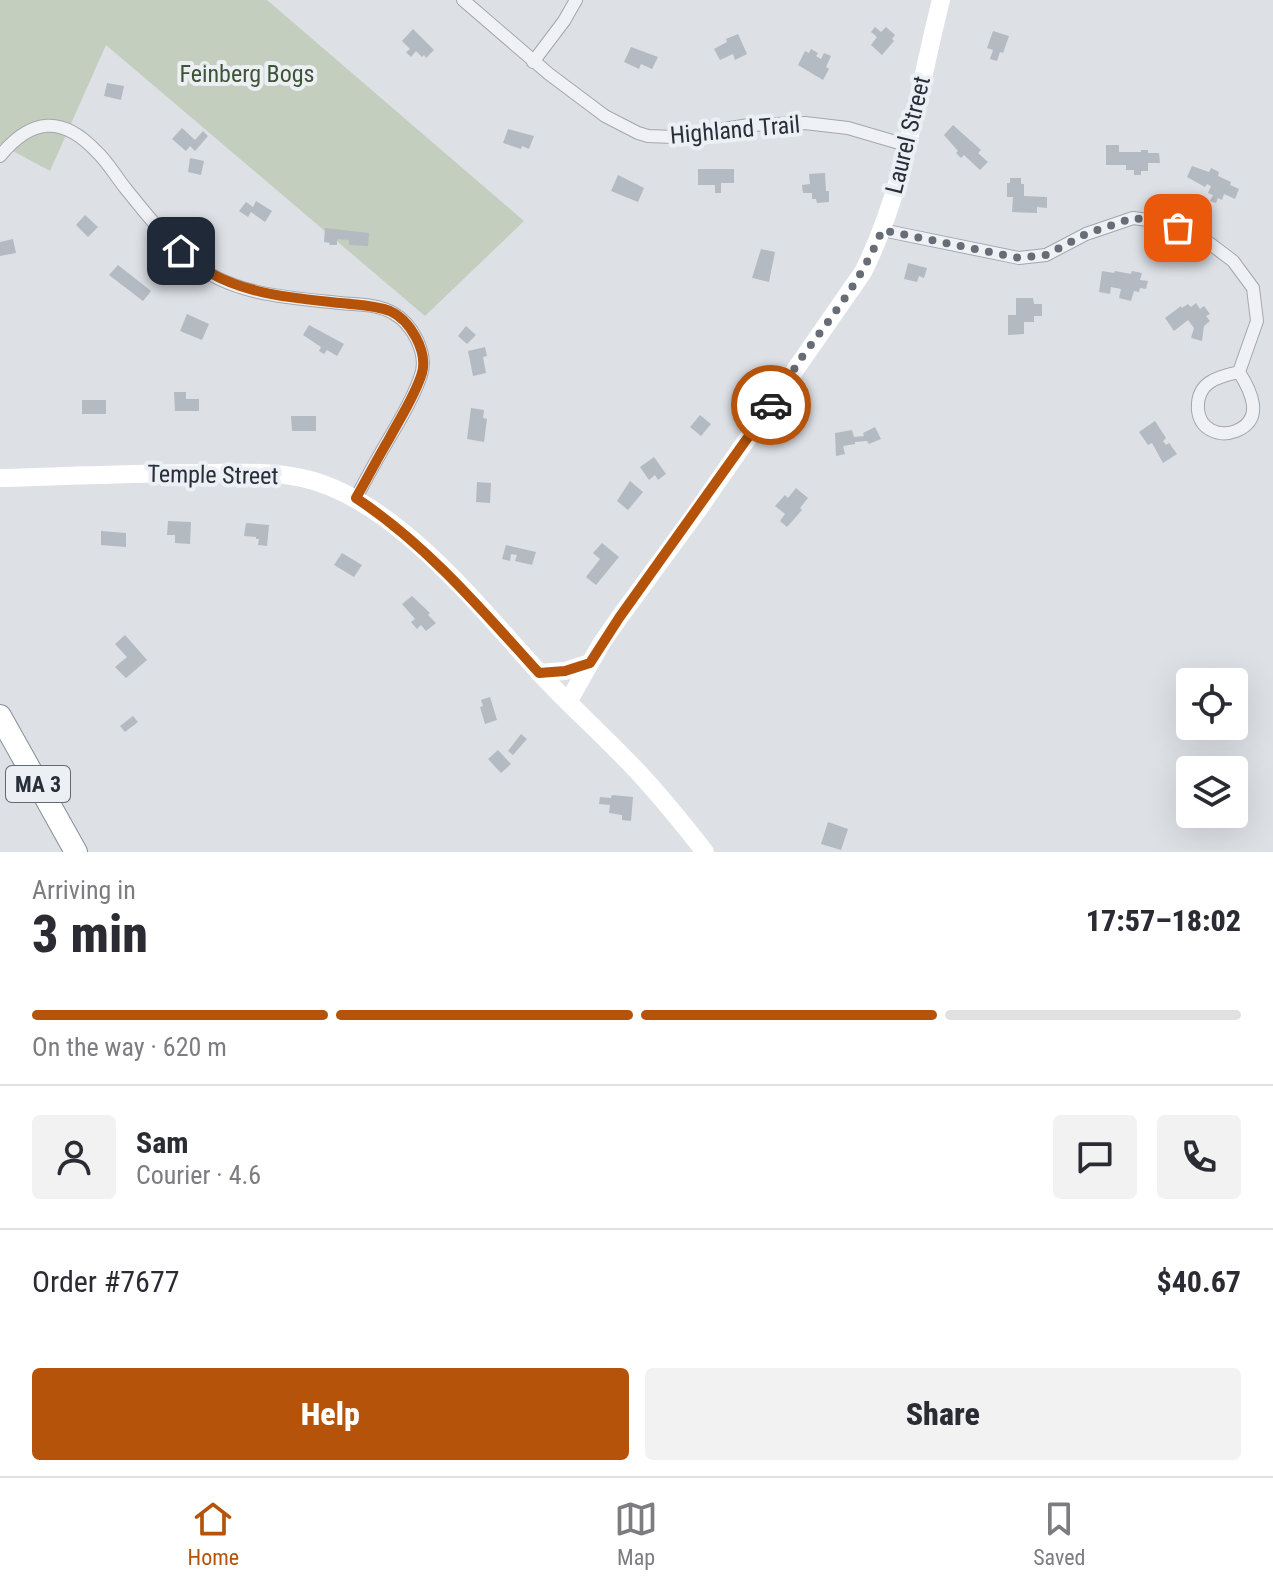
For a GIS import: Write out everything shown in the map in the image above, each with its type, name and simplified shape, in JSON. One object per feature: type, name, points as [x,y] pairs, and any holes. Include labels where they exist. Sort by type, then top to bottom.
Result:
[{"type":"highway","name":"MA 3","points":[[0,716],[76,852]]},
{"type":"main road","name":"Laurel Street","points":[[568,702],[619,618],[777,398],[873,253],[895,190],[941,0]]},
{"type":"main road","name":"Temple Street","points":[[0,478],[260,472],[319,482],[356,498],[448,574],[539,673],[637,771],[705,852]]},
{"type":"main road","points":[[539,673],[565,671],[590,663]]},
{"type":"street","name":"Highland Trail","points":[[463,0],[533,62],[605,116],[627,129],[648,136],[687,136],[749,125],[805,123],[848,128],[906,145]]},
{"type":"street","points":[[533,62],[576,0]]},
{"type":"street","points":[[0,156],[28,131],[39,126],[61,127],[82,138],[98,152],[153,221],[202,269],[255,291],[378,307],[400,318],[412,332],[422,354],[421,375],[356,498]]},
{"type":"street","points":[[882,230],[1019,258],[1046,255],[1086,234],[1133,218],[1156,221],[1200,236],[1233,261],[1253,288],[1257,321],[1239,372],[1252,398],[1253,414],[1244,427],[1227,434],[1210,430],[1199,419],[1197,400],[1205,385],[1220,376],[1239,372]]},
{"type":"green space","name":"Feinberg Bogs","points":[[0,0],[267,0],[524,221],[425,316],[106,45],[50,171],[0,144]]},
{"type":"building","points":[[875,27],[881,32],[886,27],[895,35],[894,41],[882,55],[871,45],[877,37],[871,32]]},
{"type":"building","points":[[413,29],[434,50],[426,58],[416,51],[411,57],[406,52],[410,49],[402,41]]},
{"type":"building","points":[[993,31],[1009,36],[997,61],[990,59],[993,50],[987,48]]},
{"type":"building","points":[[738,34],[747,54],[735,60],[733,54],[720,60],[714,49]]},
{"type":"building","points":[[631,47],[658,57],[652,69],[641,64],[639,69],[624,62]]},
{"type":"building","points":[[811,49],[821,59],[824,53],[831,56],[823,80],[798,65],[805,51],[809,53]]},
{"type":"building","points":[[107,83],[124,86],[121,100],[104,96]]},
{"type":"building","points":[[953,125],[981,150],[978,153],[988,162],[980,170],[964,155],[961,158],[944,135]]},
{"type":"building","points":[[182,128],[195,140],[203,131],[208,136],[195,151],[190,146],[186,151],[172,139]]},
{"type":"building","points":[[508,129],[534,136],[529,149],[503,143]]},
{"type":"building","points":[[1106,145],[1119,145],[1119,152],[1148,150],[1148,153],[1159,153],[1160,163],[1148,163],[1148,171],[1134,175],[1134,170],[1126,170],[1126,165],[1106,165]]},
{"type":"building","points":[[190,158],[204,161],[201,175],[188,172]]},
{"type":"building","points":[[1192,166],[1219,172],[1218,176],[1239,189],[1235,199],[1224,194],[1222,200],[1218,198],[1216,203],[1210,201],[1213,195],[1208,193],[1211,186],[1207,184],[1205,187],[1187,177]]},
{"type":"building","points":[[698,169],[734,169],[734,183],[721,183],[721,193],[715,193],[715,185],[698,185]]},
{"type":"building","points":[[825,173],[829,202],[817,203],[816,199],[812,199],[812,193],[803,193],[802,185],[810,184],[809,174]]},
{"type":"building","points":[[618,175],[644,188],[638,202],[611,191]]},
{"type":"building","points":[[1010,178],[1021,178],[1024,196],[1047,197],[1047,208],[1037,207],[1037,213],[1012,212],[1013,197],[1007,197]]},
{"type":"building","points":[[256,201],[272,211],[265,222],[251,212],[248,217],[239,211],[246,202],[253,207]]},
{"type":"building","points":[[85,215],[98,227],[88,237],[76,225]]},
{"type":"building","points":[[325,228],[369,233],[368,246],[349,245],[349,240],[337,239],[337,245],[329,245],[324,242]]},
{"type":"building","points":[[13,239],[16,253],[0,256],[0,242]]},
{"type":"building","points":[[761,249],[775,252],[769,282],[752,278]]},
{"type":"building","points":[[908,263],[927,268],[924,278],[919,276],[917,282],[904,279]]},
{"type":"building","points":[[118,265],[151,291],[143,301],[109,275]]},
{"type":"building","points":[[1102,271],[1142,273],[1140,280],[1148,281],[1146,289],[1134,291],[1131,301],[1119,298],[1121,289],[1111,287],[1110,294],[1099,292]]},
{"type":"building","points":[[1016,298],[1033,298],[1034,304],[1042,304],[1042,316],[1034,316],[1034,322],[1024,322],[1024,334],[1008,335],[1008,315],[1016,315]]},
{"type":"building","points":[[1196,303],[1200,309],[1204,306],[1210,314],[1206,316],[1210,321],[1204,326],[1202,341],[1191,338],[1194,328],[1188,320],[1174,331],[1165,318],[1181,306],[1188,304],[1191,307]]},
{"type":"building","points":[[187,314],[209,324],[202,340],[180,331]]},
{"type":"building","points":[[309,325],[344,344],[337,356],[327,350],[324,354],[319,351],[321,347],[303,335]]},
{"type":"building","points":[[466,326],[476,335],[467,344],[458,336]]},
{"type":"building","points":[[485,347],[486,373],[473,376],[468,351]]},
{"type":"building","points":[[174,392],[186,392],[186,399],[199,399],[199,411],[175,411]]},
{"type":"building","points":[[82,400],[106,400],[106,414],[82,414]]},
{"type":"building","points":[[471,408],[484,410],[483,418],[487,419],[484,442],[467,439]]},
{"type":"building","points":[[700,415],[711,424],[701,436],[690,427]]},
{"type":"building","points":[[291,416],[316,416],[316,431],[292,431]]},
{"type":"building","points":[[1155,421],[1166,438],[1163,441],[1166,445],[1169,443],[1177,454],[1163,463],[1152,443],[1148,445],[1139,432]]},
{"type":"building","points":[[875,427],[881,439],[869,444],[867,441],[843,446],[845,454],[836,456],[835,433],[852,430],[854,437],[864,436],[863,433]]},
{"type":"building","points":[[654,457],[666,474],[658,480],[655,475],[649,480],[640,467]]},
{"type":"building","points":[[630,481],[643,492],[628,510],[617,501]]},
{"type":"building","points":[[477,482],[491,483],[490,503],[476,502]]},
{"type":"building","points":[[796,488],[808,498],[787,527],[780,521],[785,514],[775,506]]},
{"type":"building","points":[[168,521],[191,522],[190,544],[175,543],[175,535],[167,535]]},
{"type":"building","points":[[246,523],[269,525],[267,546],[258,545],[259,539],[256,537],[244,536]]},
{"type":"building","points":[[101,531],[126,533],[126,547],[101,545]]},
{"type":"building","points":[[602,543],[619,557],[596,585],[586,577],[600,559],[593,553]]},
{"type":"building","points":[[506,545],[536,552],[532,565],[515,561],[517,555],[511,554],[510,561],[502,559]]},
{"type":"building","points":[[342,553],[362,565],[354,577],[334,565]]},
{"type":"building","points":[[412,596],[436,623],[426,631],[421,625],[417,629],[411,622],[415,619],[402,604]]},
{"type":"building","points":[[125,635],[147,660],[126,678],[115,667],[127,657],[115,644]]},
{"type":"building","points":[[490,697],[497,720],[485,724],[481,700]]},
{"type":"building","points":[[133,716],[138,722],[125,732],[120,726]]},
{"type":"building","points":[[521,734],[527,739],[513,755],[508,751]]},
{"type":"building","points":[[498,750],[511,764],[501,773],[488,759]]},
{"type":"building","points":[[612,795],[633,797],[631,821],[622,820],[622,815],[609,813],[610,805],[599,804],[600,797],[611,798]]},
{"type":"building","points":[[828,822],[848,829],[841,850],[821,844]]},
{"type":"way so far","points":[[771,405],[863,272],[882,230],[1019,258],[1046,255],[1086,234],[1133,218],[1178,228]]},
{"type":"route","points":[[181,251],[213,276],[238,286],[290,298],[378,307],[400,318],[412,332],[422,354],[421,375],[356,498],[448,574],[539,673],[565,671],[590,663],[771,405]]}]
